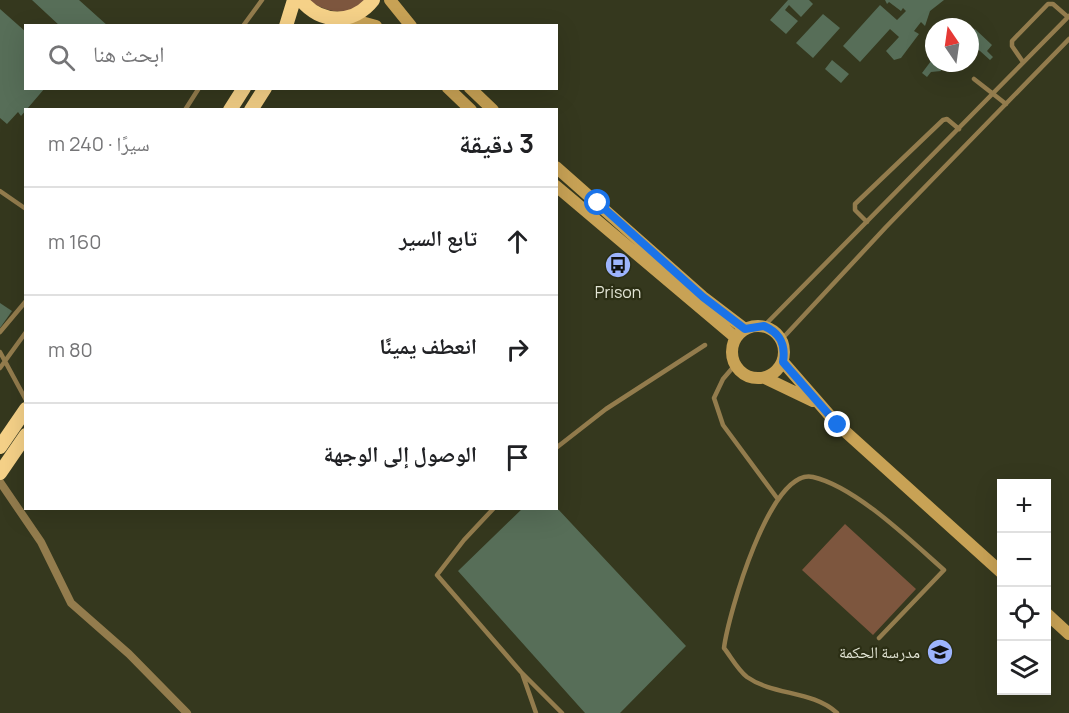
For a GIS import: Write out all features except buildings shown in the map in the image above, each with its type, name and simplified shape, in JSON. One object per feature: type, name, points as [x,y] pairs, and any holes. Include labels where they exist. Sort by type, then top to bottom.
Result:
[{"type":"highway","points":[[287,24],[294,0]]},
{"type":"highway","points":[[301,0],[318,15],[342,18]]},
{"type":"highway","points":[[325,24],[360,12],[373,0]]},
{"type":"highway","points":[[231,108],[243,90]]},
{"type":"highway","points":[[251,108],[264,90]]},
{"type":"highway","points":[[0,447],[24,412]]},
{"type":"highway","points":[[0,473],[24,438]]},
{"type":"main road","points":[[390,0],[409,24]]},
{"type":"main road","points":[[342,18],[368,24]]},
{"type":"main road","points":[[450,90],[469,108]]},
{"type":"main road","points":[[472,90],[491,108]]},
{"type":"main road","points":[[558,169],[703,297],[741,334]]},
{"type":"main road","points":[[558,188],[741,334]]},
{"type":"main road","points":[[765,378],[783,362],[785,353],[781,340],[772,329],[764,326],[741,334],[732,349],[735,365],[748,376],[765,378],[817,403]]},
{"type":"main road","points":[[783,362],[838,425],[997,568]]},
{"type":"main road","points":[[1051,617],[1069,634]]},
{"type":"street","points":[[0,482],[41,542],[71,603],[129,654],[187,713]]},
{"type":"lane","points":[[244,24],[261,0]]},
{"type":"lane","points":[[764,326],[1068,17],[1053,4],[1048,4],[1012,42],[1012,46],[1023,62]]},
{"type":"lane","points":[[781,340],[1069,39]]},
{"type":"lane","points":[[974,79],[1006,104]]},
{"type":"lane","points":[[186,108],[199,90]]},
{"type":"lane","points":[[867,222],[854,209],[855,204],[943,120],[948,119],[959,129]]},
{"type":"lane","points":[[0,191],[24,208]]},
{"type":"lane","points":[[0,332],[24,303]]},
{"type":"lane","points":[[0,368],[24,335]]},
{"type":"lane","points":[[558,446],[606,409],[705,345]]},
{"type":"lane","points":[[0,352],[24,395]]},
{"type":"lane","points":[[735,365],[723,379],[714,398],[723,425],[777,498]]},
{"type":"lane","points":[[837,713],[828,705],[762,684],[746,676],[724,648],[730,615],[743,575],[777,498],[805,477],[822,481],[877,512],[944,570],[879,638]]},
{"type":"lane","points":[[492,510],[437,575],[521,672],[562,713]]},
{"type":"lane","points":[[521,672],[536,713]]},
{"type":"shaded area","points":[[308,0],[366,0],[352,10],[337,12],[322,8]]},
{"type":"shaded area","points":[[845,524],[916,589],[873,635],[802,570]]},
{"type":"place","name":"Prison","points":[[618,265]]},
{"type":"place","name":"مدرسة الحكمة","points":[[940,652]]},
{"type":"route","points":[[598,203],[703,297],[745,329],[755,326],[772,329],[783,344],[785,353],[783,362],[838,425]]}]
